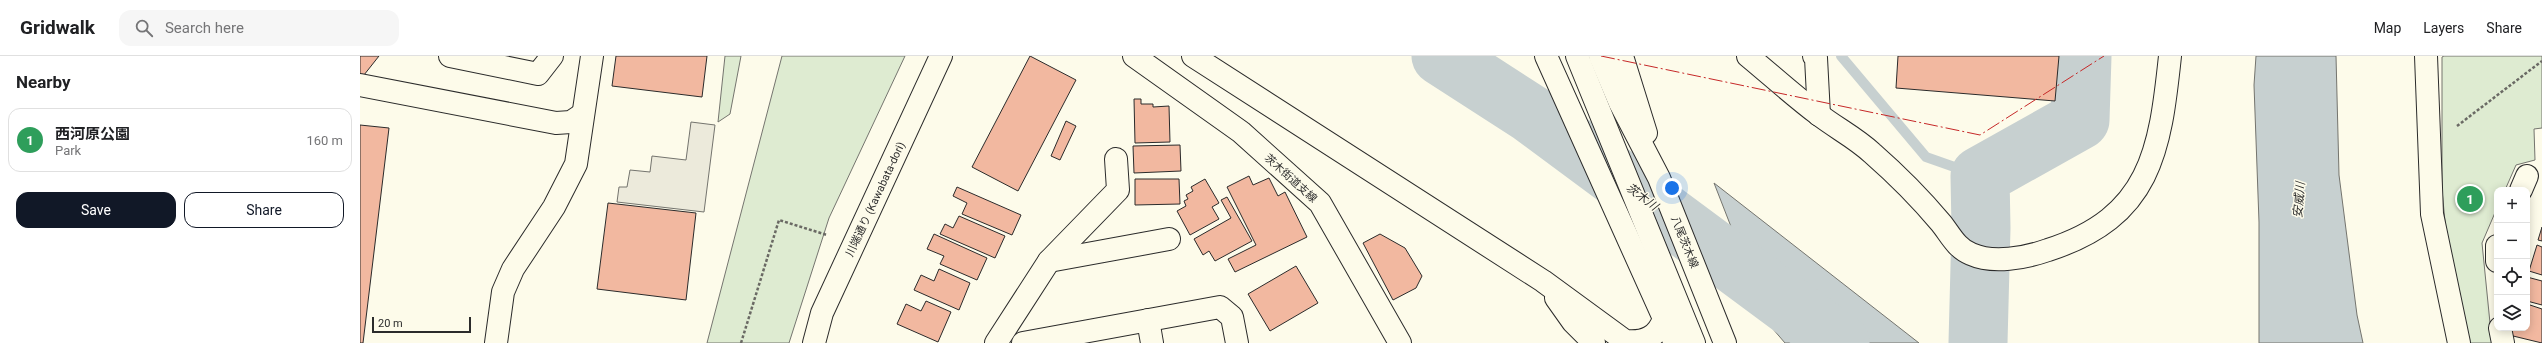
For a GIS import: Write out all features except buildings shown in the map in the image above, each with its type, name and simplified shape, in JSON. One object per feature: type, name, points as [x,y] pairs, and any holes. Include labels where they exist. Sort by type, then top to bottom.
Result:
[{"type":"street","points":[[450,56],[538,74],[552,56]]},
{"type":"street","points":[[496,343],[503,292],[525,248],[567,186],[576,164],[592,56]]},
{"type":"street","name":"川端通り (Kawabata-dori)","points":[[814,343],[822,313],[941,56]]},
{"type":"street","name":"茨木街道支線","points":[[1134,56],[1241,132],[1320,203],[1400,343]]},
{"type":"street","points":[[1192,56],[1543,281],[1625,341],[1641,342],[1652,337],[1660,329],[1664,318]]},
{"type":"street","points":[[1546,56],[1675,343]]},
{"type":"street","points":[[1577,56],[1694,343]]},
{"type":"street","name":"八尾茨木線","points":[[1600,56],[1620,102],[1659,178],[1725,343]]},
{"type":"street","points":[[1622,56],[1659,178]]},
{"type":"street","points":[[1748,56],[1818,115],[1871,152],[1941,223],[1957,245],[1970,254],[1986,259],[2035,255],[2064,245],[2090,231],[2128,202],[2141,184],[2150,165],[2164,110],[2170,56]]},
{"type":"street","points":[[1814,56],[1816,58],[1818,115]]},
{"type":"street","points":[[2426,56],[2432,214],[2459,343]]},
{"type":"street","points":[[360,85],[556,123],[571,122],[583,114]]},
{"type":"street","points":[[996,343],[1049,261],[1118,190],[1116,159]]},
{"type":"street","points":[[1049,261],[1169,239]]},
{"type":"street","points":[[1543,281],[1573,322],[1594,343]]},
{"type":"street","points":[[1023,343],[1064,339],[1148,320],[1220,307],[1232,317],[1236,343]]},
{"type":"street","points":[[1148,320],[1152,343]]},
{"type":"street","points":[[2500,331],[2502,343]]},
{"type":"path","points":[[2429,148],[2542,60]]},
{"type":"path","points":[[741,343],[779,220],[854,243]]},
{"type":"green space","points":[[725,56],[741,56],[730,114],[718,122]]},
{"type":"green space","points":[[782,56],[905,56],[829,218],[789,343],[707,343]]},
{"type":"green space","points":[[2542,56],[2542,128],[2534,129],[2535,160],[2516,165],[2506,187],[2494,187],[2494,215],[2482,243],[2492,343],[2469,343],[2451,284],[2442,190],[2442,57]]},
{"type":"shaded area","points":[[691,122],[715,125],[704,212],[617,202],[619,187],[627,187],[630,170],[650,172],[652,156],[686,160]]},
{"type":"water","name":"安威川","points":[[2256,56],[2336,56],[2339,175],[2357,315],[2363,343],[2259,343],[2259,222],[2254,85]]},
{"type":"water","points":[[1714,183],[1919,343],[1785,343],[1773,329],[1783,327],[1754,258],[1744,260]]},
{"type":"waterway","name":"茨木川","points":[[1441,56],[1531,114],[1840,343]]},
{"type":"waterway","points":[[1841,56],[1926,157],[1980,176]]},
{"type":"waterway","points":[[1978,343],[1981,228],[1980,176],[2080,120],[2082,56]]},
{"type":"power","points":[[1601,56],[1980,135],[2104,56]]},
{"type":"place","name":"西河原公園","points":[[2470,199]]}]
